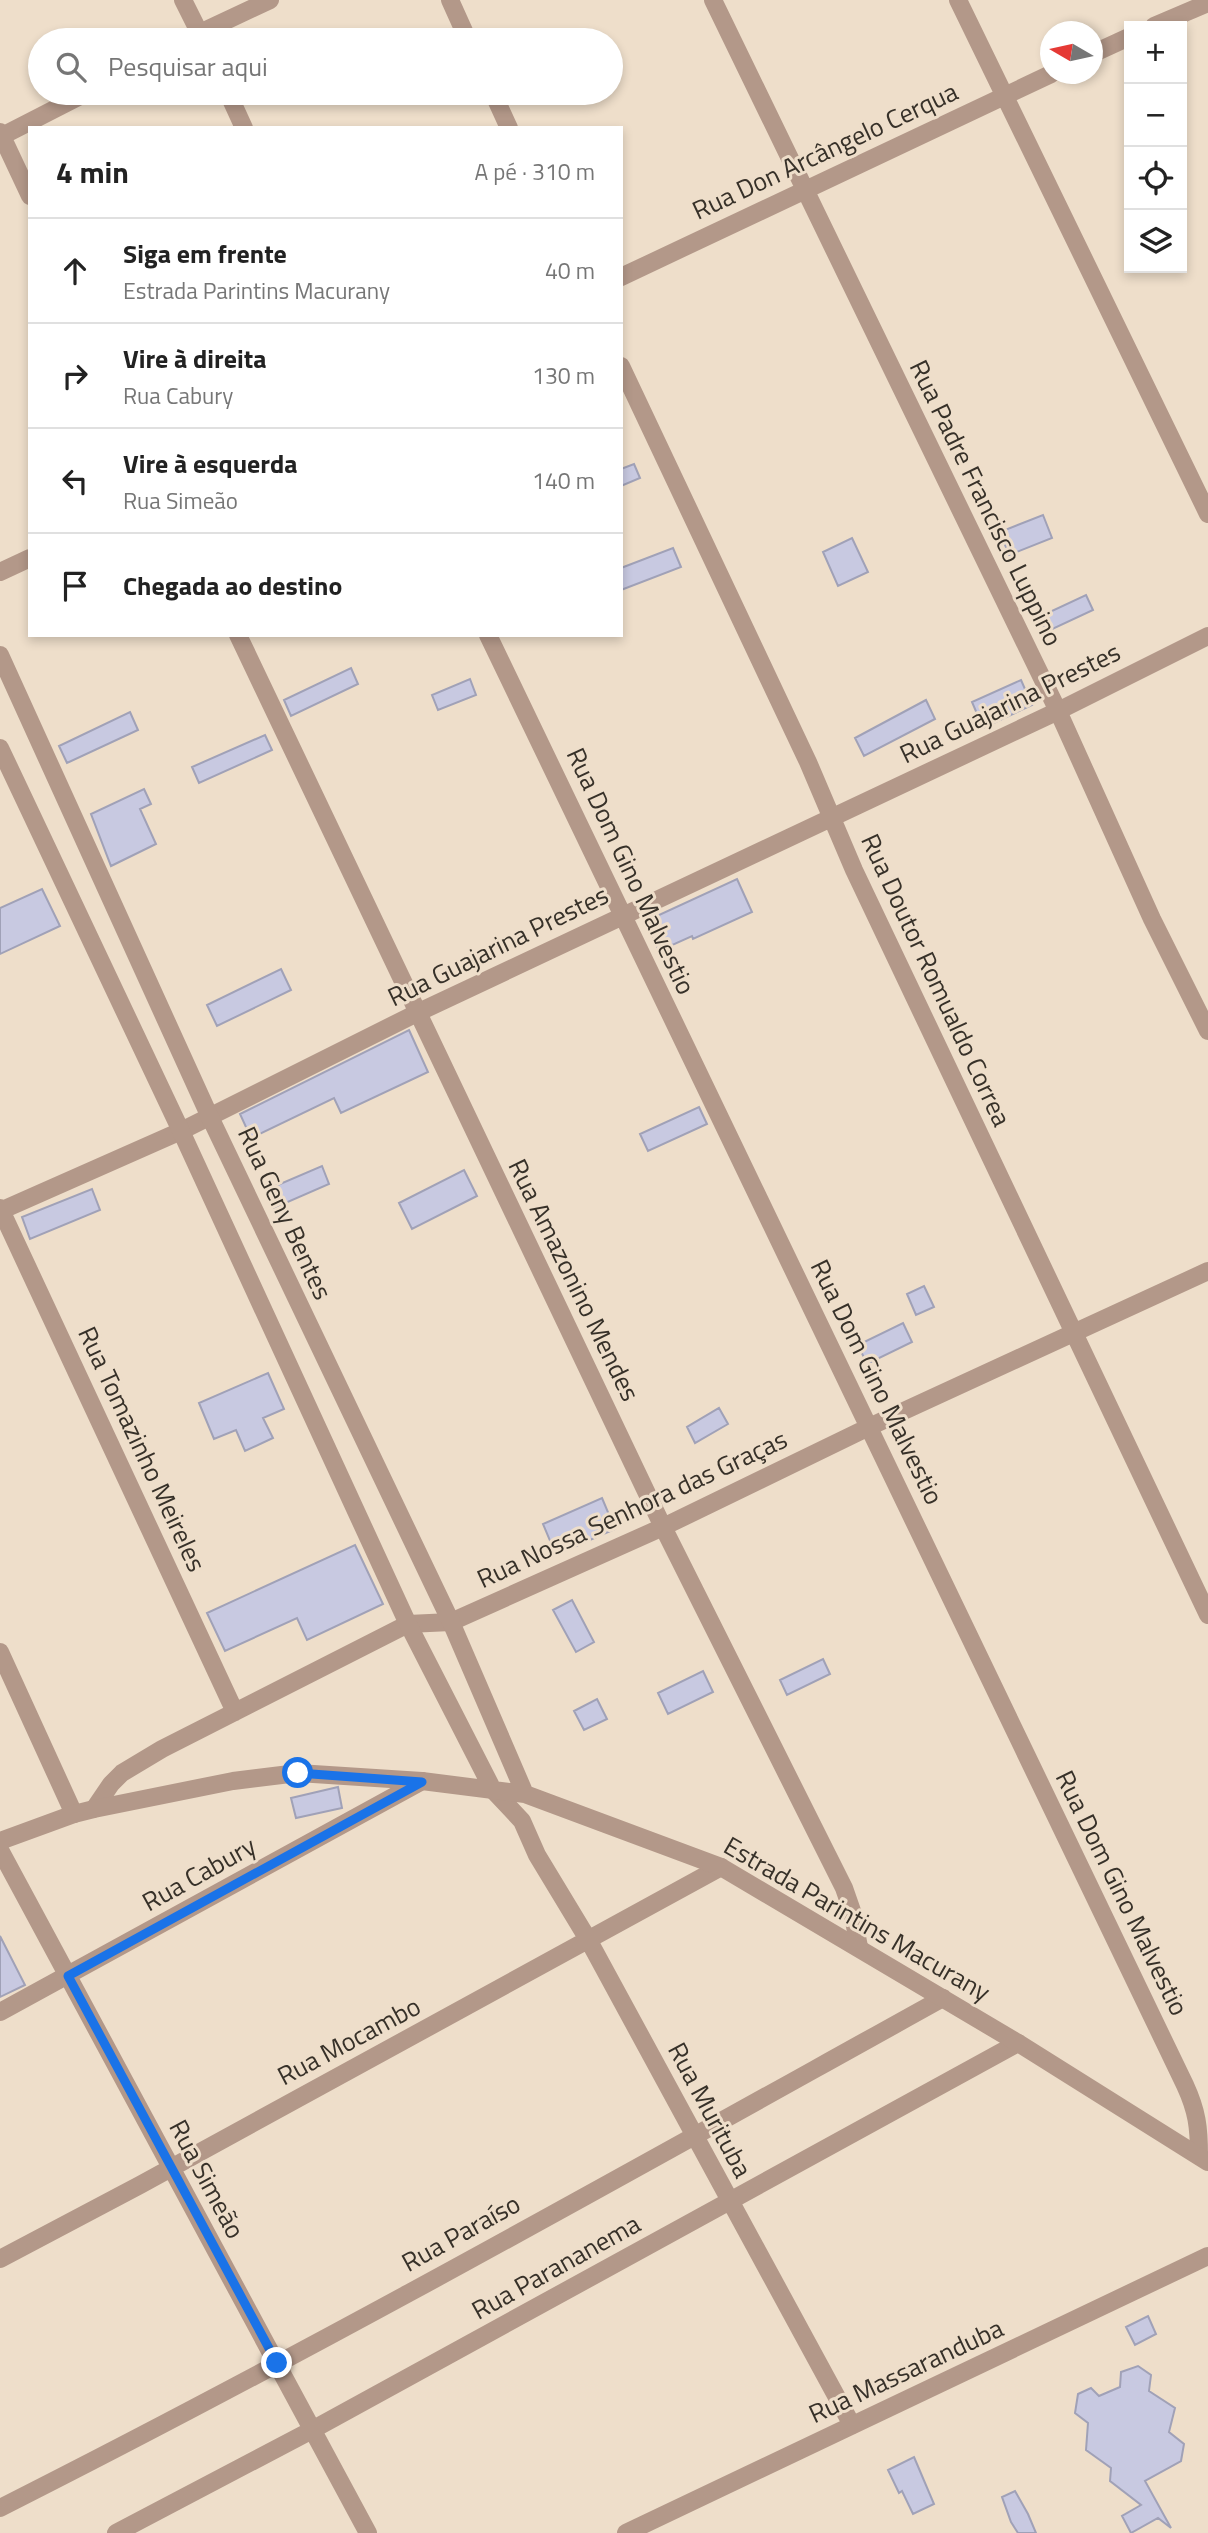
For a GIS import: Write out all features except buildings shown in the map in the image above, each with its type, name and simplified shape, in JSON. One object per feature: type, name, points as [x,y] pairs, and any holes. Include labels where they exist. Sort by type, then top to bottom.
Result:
[{"type":"street","points":[[183,0],[193,28]]},
{"type":"street","points":[[215,28],[270,0]]},
{"type":"street","points":[[450,0],[463,28]]},
{"type":"street","name":"Rua Padre Francisco Luppino","points":[[713,0],[1058,711],[1152,919],[1208,1031]]},
{"type":"street","points":[[958,0],[1208,514]]},
{"type":"street","points":[[1165,21],[1208,1]]},
{"type":"street","points":[[1103,49],[1124,39]]},
{"type":"street","name":"Rua Don Arcângelo Cerqua","points":[[623,276],[1040,79]]},
{"type":"street","points":[[28,192],[1,135],[62,105]]},
{"type":"street","points":[[233,105],[243,126]]},
{"type":"street","points":[[498,105],[508,126]]},
{"type":"street","name":"Rua Doutor Romualdo Correa","points":[[623,370],[802,750],[855,870],[1208,1615]]},
{"type":"street","points":[[0,572],[28,559]]},
{"type":"street","name":"Rua Guajarina Prestes","points":[[0,1210],[181,1131],[416,1013],[1058,711],[1208,636]]},
{"type":"street","name":"Rua Amazonino Mendes","points":[[239,637],[663,1527],[844,1888],[859,1947]]},
{"type":"street","name":"Rua Dom Gino Malvestio","points":[[489,637],[1185,2085],[1195,2108],[1203,2159]]},
{"type":"street","name":"Rua Geny Bentes","points":[[0,655],[209,1115],[451,1622],[525,1794]]},
{"type":"street","points":[[0,748],[181,1131],[408,1624],[492,1790]]},
{"type":"street","name":"Rua Tomazinho Meireles","points":[[0,1210],[236,1712]]},
{"type":"street","name":"Rua Nossa Senhora das Graças","points":[[94,1809],[122,1773],[162,1749],[408,1624],[451,1622],[663,1527],[869,1427],[1208,1271]]},
{"type":"street","points":[[0,1652],[74,1814]]},
{"type":"street","name":"Estrada Parintins Macurany","points":[[0,1842],[94,1809],[233,1781],[298,1773],[422,1782],[525,1794],[721,1867],[1018,2043],[1203,2159]]},
{"type":"street","name":"Rua Cabury","points":[[0,2012],[422,1782]]},
{"type":"street","name":"Rua Murituba","points":[[492,1790],[522,1821],[537,1856],[589,1941],[852,2425]]},
{"type":"street","name":"Rua Murituba","points":[[522,1821],[525,1794]]},
{"type":"street","name":"Rua Simeão","points":[[0,1850],[368,2533]]},
{"type":"street","name":"Rua Mocambo","points":[[0,2259],[721,1867]]},
{"type":"street","name":"Rua Paraíso","points":[[0,2508],[277,2363],[943,1998]]},
{"type":"street","name":"Rua Parananema","points":[[116,2533],[312,2430],[1018,2043]]},
{"type":"street","name":"Rua Massaranduba","points":[[626,2533],[1208,2256]]},
{"type":"route","points":[[277,2363],[68,1976],[422,1782],[298,1773]]}]
